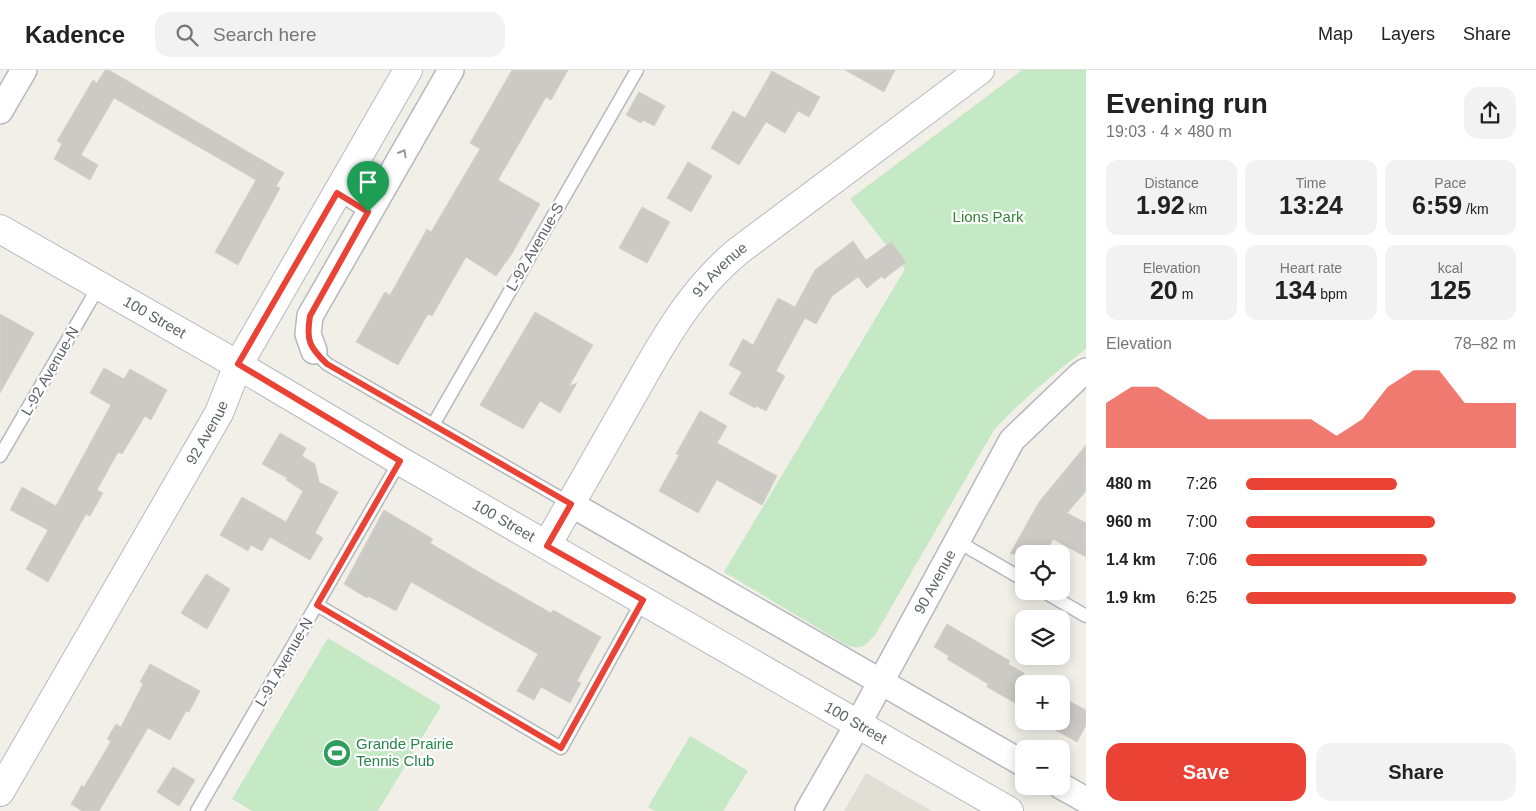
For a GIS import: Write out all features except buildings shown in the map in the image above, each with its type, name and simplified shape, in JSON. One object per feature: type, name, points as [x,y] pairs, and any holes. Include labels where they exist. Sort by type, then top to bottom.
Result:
[{"type":"street","points":[[0,111],[24,70]]},
{"type":"street","name":"92 Avenue","points":[[0,792],[219,413],[238,364],[408,70]]},
{"type":"street","points":[[314,351],[308,334],[310,316],[368,212],[452,70]]},
{"type":"street","name":"91 Avenue","points":[[547,546],[668,333],[703,285],[737,252],[980,70]]},
{"type":"street","name":"100 Street","points":[[0,229],[238,364],[400,461],[1009,811]]},
{"type":"street","name":"90 Avenue","points":[[808,811],[858,724],[1012,440],[1086,371]]},
{"type":"street","points":[[571,504],[1015,759]]},
{"type":"street","points":[[1070,791],[1086,800]]},
{"type":"lane","name":"L-92 Avenue-S","points":[[433,425],[637,70]]},
{"type":"lane","points":[[337,193],[368,212]]},
{"type":"lane","name":"L-92 Avenue-N","points":[[0,456],[99,286]]},
{"type":"lane","points":[[314,351],[327,364],[571,504]]},
{"type":"lane","name":"L-91 Avenue-N","points":[[197,811],[400,461]]},
{"type":"lane","points":[[958,541],[1015,575]]},
{"type":"lane","points":[[317,605],[561,748],[643,600]]},
{"type":"lane","points":[[1058,600],[1086,616]]},
{"type":"shaded area","points":[[866,773],[932,811],[844,811]]},
{"type":"green space","name":"Lions Park","points":[[1022,70],[1086,70],[1086,349],[1038,388],[994,430],[875,635],[863,646],[848,646],[724,572],[905,269],[850,199]]},
{"type":"green space","name":"Grande Prairie Tennis Club","points":[[328,638],[441,706],[378,811],[252,811],[232,799]]},
{"type":"green space","points":[[690,736],[748,771],[723,811],[655,811],[648,807]]},
{"type":"place","name":"Grande Prairie Tennis Club","points":[[337,753]]},
{"type":"route","points":[[337,193],[368,212],[310,316],[308,334],[314,351],[327,364],[571,504],[547,546],[643,600],[561,748],[317,605],[400,461],[238,364],[337,193]]}]
